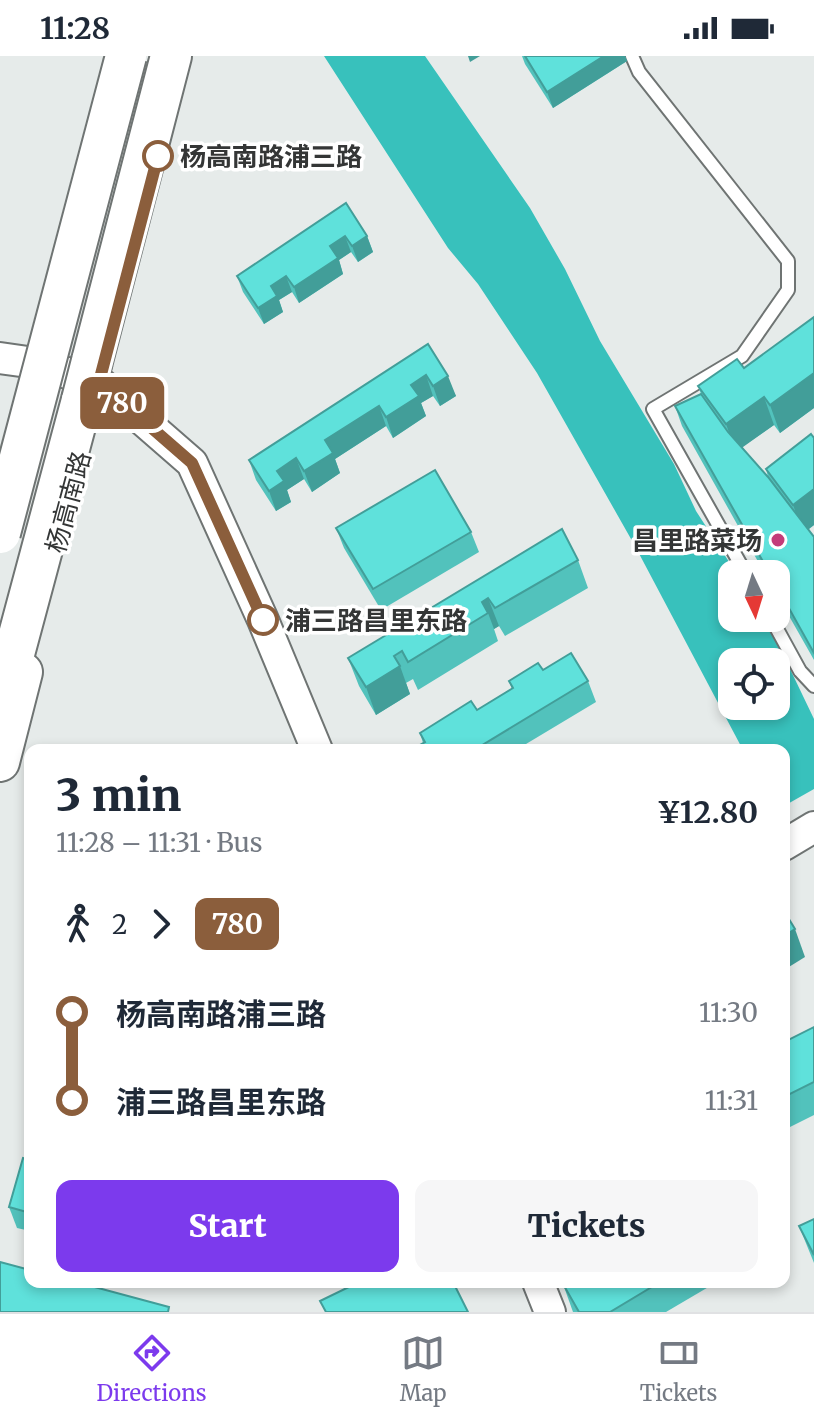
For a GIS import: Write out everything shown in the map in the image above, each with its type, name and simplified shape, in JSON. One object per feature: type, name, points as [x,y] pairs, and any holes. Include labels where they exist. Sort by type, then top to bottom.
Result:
[{"type":"highway","points":[[0,533],[126,56]]},
{"type":"highway","name":"杨高南路","points":[[0,706],[171,56]]},
{"type":"main road","points":[[0,465],[14,360],[111,56]]},
{"type":"main road","name":"杨高南路","points":[[0,762],[184,56]]},
{"type":"street","points":[[14,360],[99,382],[192,463],[315,744]]},
{"type":"street","points":[[790,841],[814,827]]},
{"type":"street","points":[[540,1288],[550,1312]]},
{"type":"lane","points":[[632,56],[639,72],[788,261],[788,290],[742,356],[653,409],[738,560]]},
{"type":"lane","points":[[779,632],[800,671],[814,686]]},
{"type":"water","points":[[324,56],[425,56],[530,208],[565,269],[600,341],[674,464],[696,511],[728,560],[718,560],[718,632],[770,632],[780,648],[718,648],[718,703],[635,546],[537,373],[478,284],[448,248]]},
{"type":"water","points":[[790,669],[814,719],[814,789],[790,803],[790,744],[740,744],[727,720],[790,720]]},
{"type":"building","points":[[525,56],[604,56],[547,92]]},
{"type":"building","points":[[346,203],[367,236],[352,246],[345,236],[330,246],[338,258],[294,287],[286,276],[271,286],[277,296],[258,308],[237,276]]},
{"type":"building","points":[[814,317],[814,373],[770,405],[764,397],[726,424],[698,386],[737,359],[744,368]]},
{"type":"building","points":[[428,344],[448,376],[433,386],[426,375],[411,385],[419,396],[386,417],[379,406],[325,440],[333,453],[304,471],[296,458],[277,471],[284,481],[269,491],[249,460]]},
{"type":"building","name":"昌里路菜场","points":[[701,394],[814,537],[814,653],[790,610],[790,560],[762,560],[675,406]]},
{"type":"building","points":[[811,434],[814,438],[814,489],[793,505],[766,469]]},
{"type":"building","points":[[435,470],[471,532],[373,589],[336,528]]},
{"type":"building","points":[[562,529],[578,560],[495,608],[488,598],[482,602],[488,613],[408,662],[402,651],[394,656],[400,666],[366,687],[348,658]]},
{"type":"building","points":[[571,653],[588,681],[484,744],[422,744],[425,742],[420,733],[471,701],[477,710],[513,688],[509,681],[538,663],[543,670]]},
{"type":"building","points":[[814,1027],[814,1082],[790,1094],[790,1039]]},
{"type":"building","points":[[23,1158],[24,1158],[24,1211],[9,1207]]},
{"type":"building","points":[[814,1219],[814,1255],[799,1226]]},
{"type":"building","points":[[0,1262],[24,1268],[24,1288],[98,1288],[169,1307],[168,1312],[0,1312]]},
{"type":"building","points":[[347,1288],[456,1288],[468,1312],[326,1312],[320,1301]]},
{"type":"building","points":[[565,1288],[650,1288],[610,1312],[579,1312]]},
{"type":"bus line","name":"780","points":[[158,156],[99,382],[192,463],[263,620]]},
{"type":"place","name":"杨高南路浦三路","points":[[158,156]]},
{"type":"place","name":"昌里路菜场","points":[[778,540]]},
{"type":"place","name":"浦三路昌里东路","points":[[263,620]]}]
